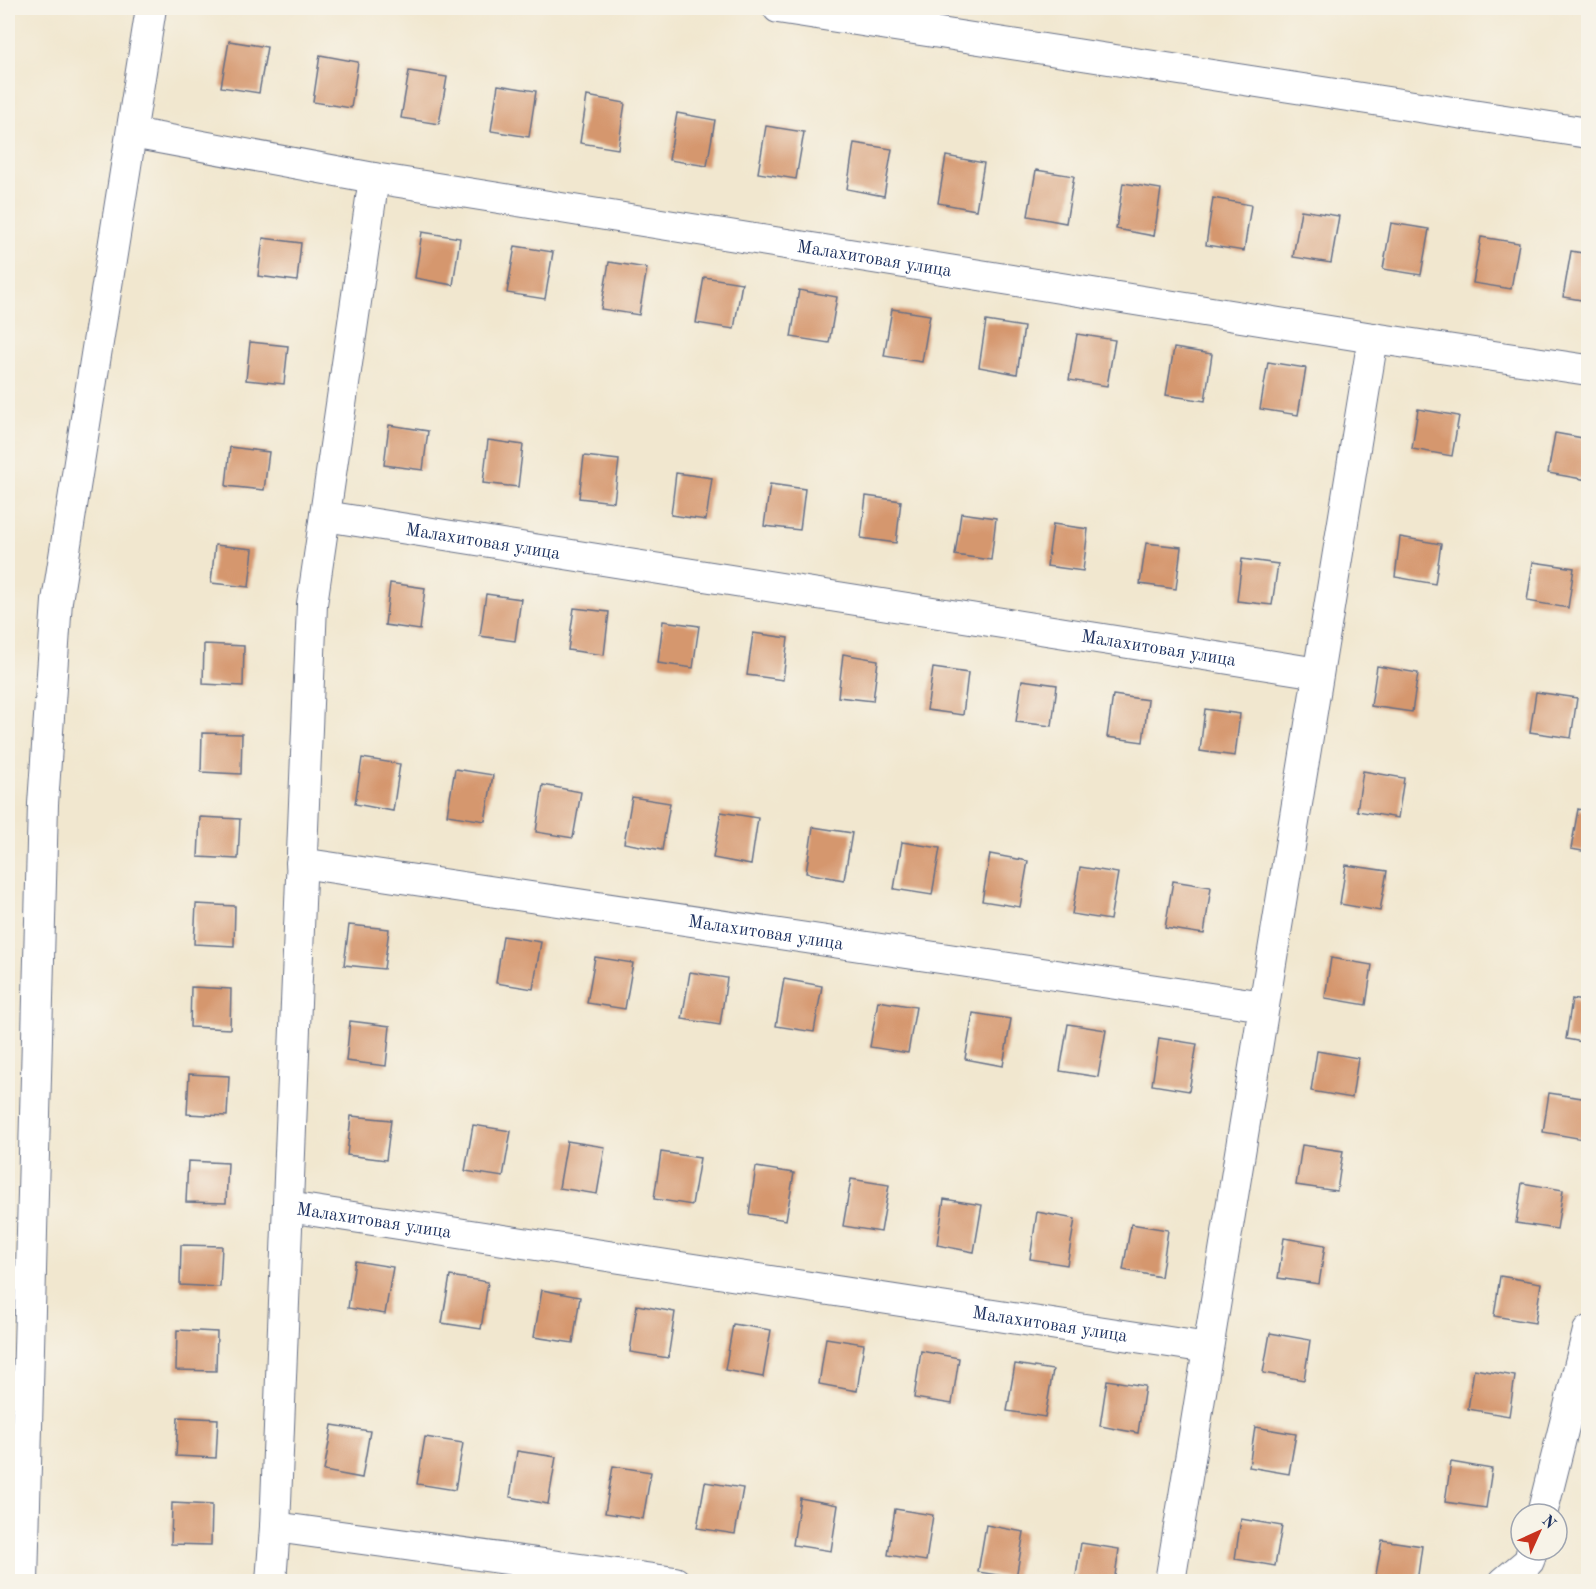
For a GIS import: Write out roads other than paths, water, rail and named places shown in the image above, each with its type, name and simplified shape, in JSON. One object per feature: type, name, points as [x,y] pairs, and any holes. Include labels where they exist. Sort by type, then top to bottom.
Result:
[{"type":"street","points":[[23,1581],[43,804],[56,613],[151,8]]},
{"type":"street","points":[[778,8],[1588,133]]},
{"type":"street","name":"Малахитовая улица","points":[[132,133],[374,178],[1373,338],[1588,370]]},
{"type":"street","name":"Малахитовая улица","points":[[271,1581],[312,603],[374,178]]},
{"type":"street","points":[[1170,1581],[1373,338]]},
{"type":"street","name":"Малахитовая улица","points":[[325,516],[1318,673]]},
{"type":"street","name":"Малахитовая улица","points":[[302,863],[1264,1006]]},
{"type":"street","name":"Малахитовая улица","points":[[288,1206],[1208,1347]]},
{"type":"street","points":[[1545,1502],[1588,1331]]},
{"type":"street","points":[[274,1527],[675,1581]]},
{"type":"street","points":[[1504,1581],[1528,1562]]}]
